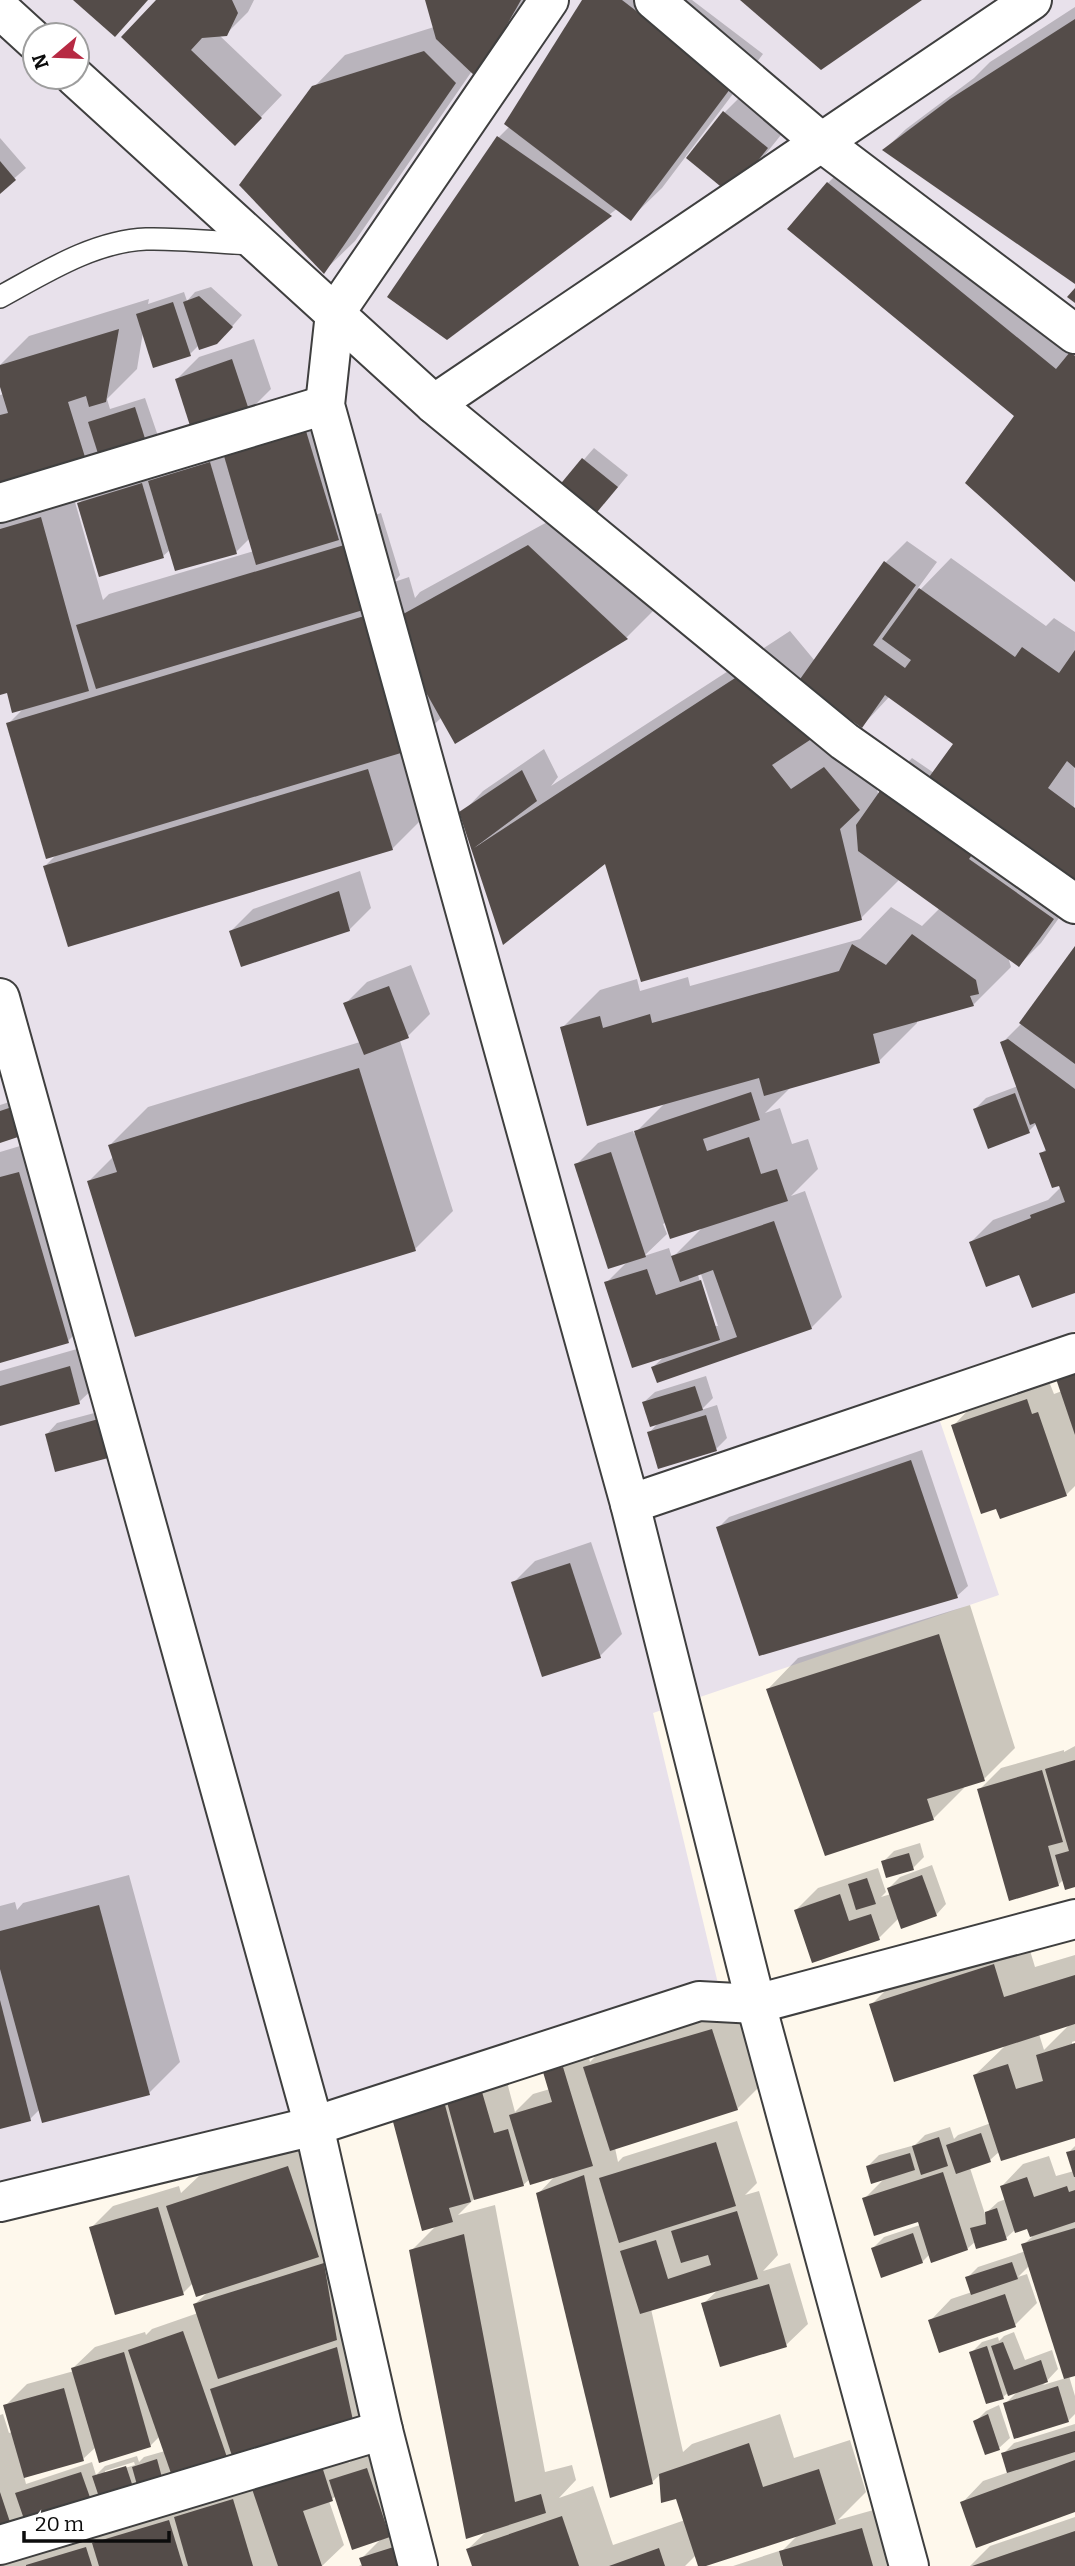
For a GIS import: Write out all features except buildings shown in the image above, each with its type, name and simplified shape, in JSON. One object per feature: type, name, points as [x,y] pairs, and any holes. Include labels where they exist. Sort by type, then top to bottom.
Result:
[{"type":"street","points":[[549,0],[335,313],[325,405],[629,1504],[756,2004],[909,2566]]},
{"type":"street","points":[[654,0],[821,142],[1075,334]]},
{"type":"street","points":[[434,404],[1031,0]]},
{"type":"street","points":[[0,9],[21,28]]},
{"type":"street","points":[[91,91],[434,404],[844,741],[1075,904]]},
{"type":"street","points":[[0,503],[325,405]]},
{"type":"street","points":[[0,998],[314,2126],[383,2430],[418,2566]]},
{"type":"street","points":[[629,1504],[1075,1353]]},
{"type":"street","points":[[0,2202],[314,2126],[699,2001],[756,2004],[1075,1919]]},
{"type":"street","points":[[0,2545],[383,2430]]},
{"type":"lane","points":[[0,297],[45,272],[98,249],[144,239],[260,244]]},
{"type":"shaded area","points":[[0,0],[1075,0],[1075,1331],[928,1386],[999,1595],[653,1713],[721,1996],[0,2222]]}]
